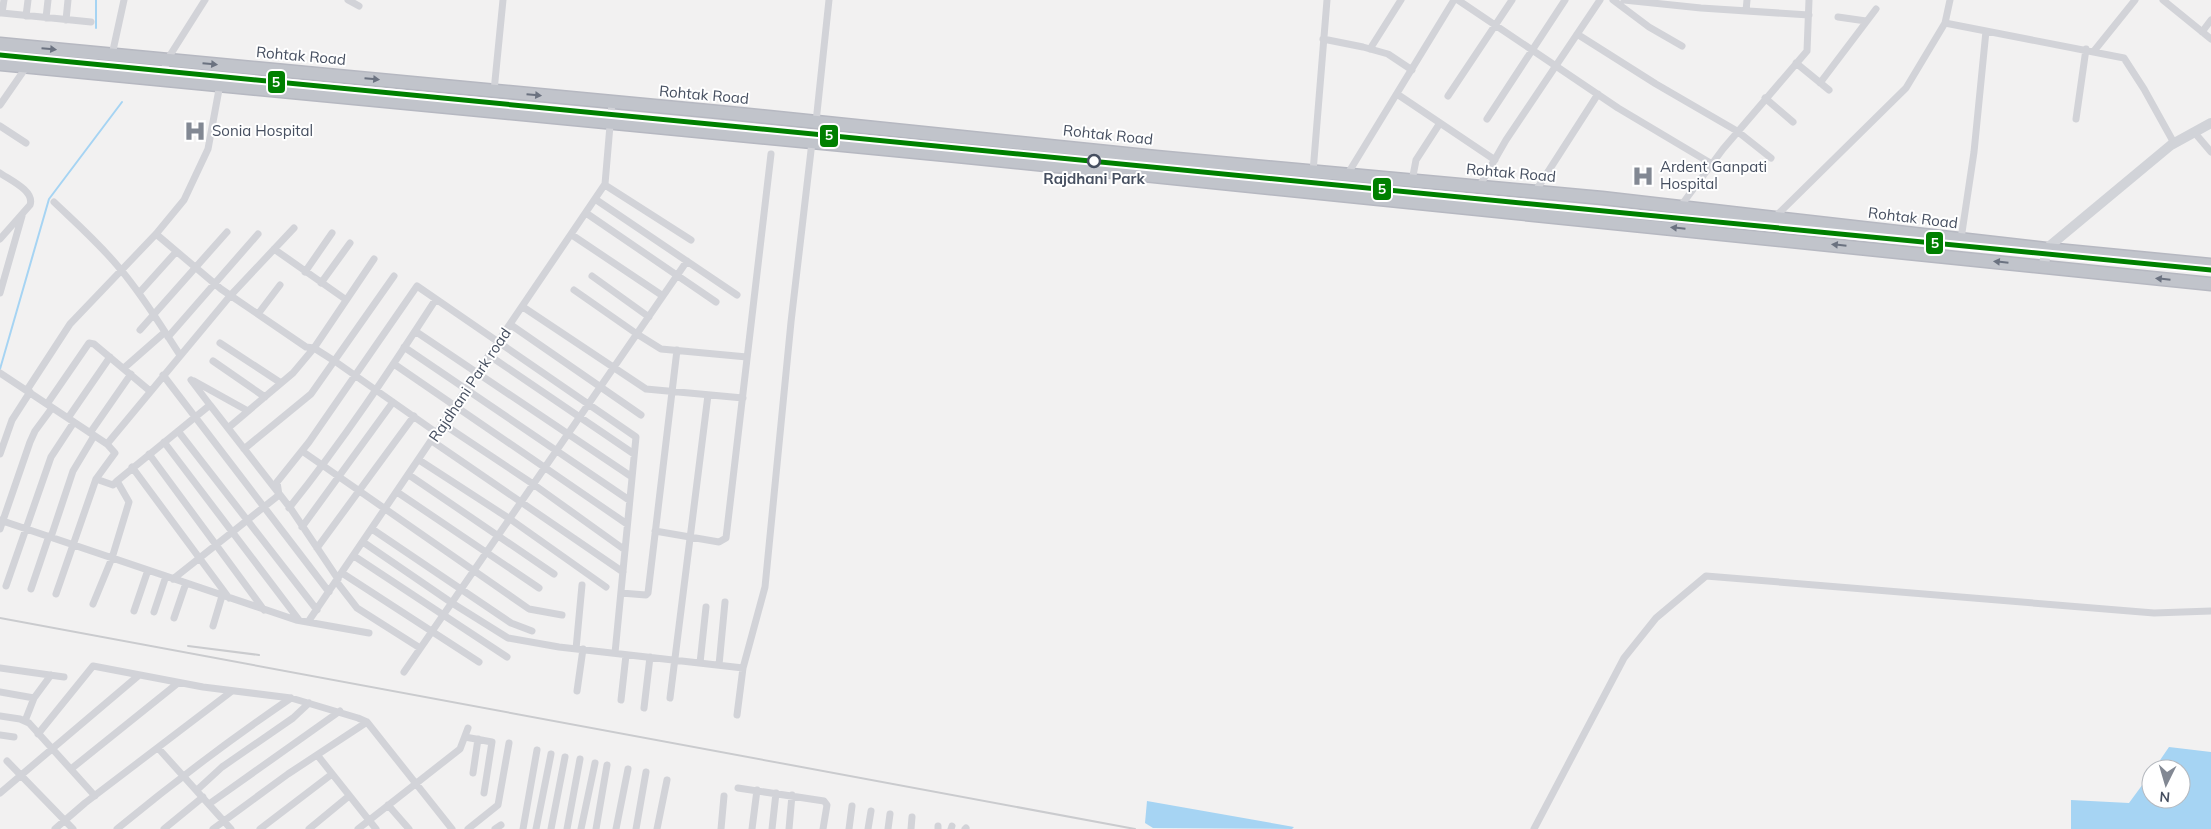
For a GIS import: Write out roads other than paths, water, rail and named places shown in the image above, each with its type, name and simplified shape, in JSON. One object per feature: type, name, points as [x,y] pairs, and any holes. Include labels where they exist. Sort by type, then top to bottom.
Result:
[{"type":"highway","name":"Rohtak Road","points":[[0,44],[1535,192],[2046,249],[2211,265]]},
{"type":"highway","points":[[0,64],[1253,185],[2211,284]]},
{"type":"highway","points":[[1253,185],[1254,166]]},
{"type":"street","points":[[4,0],[1,13],[91,22]]},
{"type":"street","points":[[26,16],[28,0]]},
{"type":"street","points":[[46,18],[48,0]]},
{"type":"street","points":[[66,20],[68,0]]},
{"type":"street","points":[[112,55],[124,0]]},
{"type":"street","points":[[162,79],[167,60],[205,0]]},
{"type":"street","points":[[348,0],[359,6]]},
{"type":"street","points":[[494,91],[503,0]]},
{"type":"street","points":[[816,122],[829,0]]},
{"type":"street","points":[[1313,172],[1327,0]]},
{"type":"street","points":[[1370,49],[1401,0]]},
{"type":"street","points":[[1347,175],[1456,0],[1496,24],[1598,94],[1712,164]]},
{"type":"street","points":[[1448,96],[1512,0]]},
{"type":"street","points":[[1488,119],[1532,48],[1565,0]]},
{"type":"street","points":[[1479,187],[1600,0]]},
{"type":"street","points":[[1613,0],[1650,27],[1682,46]]},
{"type":"street","points":[[1629,0],[1681,3],[1706,8],[1809,15]]},
{"type":"street","points":[[1706,8],[1710,0]]},
{"type":"street","points":[[1746,11],[1747,0]]},
{"type":"street","points":[[1680,207],[1738,131],[1808,50],[1809,0]]},
{"type":"street","points":[[1774,218],[1906,88],[1946,23],[1950,0]]},
{"type":"street","points":[[2094,51],[2135,0]]},
{"type":"street","points":[[2162,0],[2172,4],[2211,39]]},
{"type":"street","points":[[1820,83],[1876,8]]},
{"type":"street","points":[[1838,17],[1866,21]]},
{"type":"street","points":[[2202,32],[2211,20]]},
{"type":"street","points":[[1946,23],[2094,51],[2126,60],[2174,143]]},
{"type":"street","points":[[1961,239],[1974,152],[1986,31]]},
{"type":"street","points":[[1578,34],[1656,84],[1738,131],[1771,158]]},
{"type":"street","points":[[1323,39],[1388,54],[1412,70]]},
{"type":"street","points":[[2076,119],[2086,50]]},
{"type":"street","points":[[1796,63],[1829,90]]},
{"type":"street","points":[[0,105],[27,66]]},
{"type":"street","points":[[0,454],[12,420],[70,324],[156,234],[184,200],[208,150],[220,84]]},
{"type":"street","points":[[1397,94],[1495,160]]},
{"type":"street","points":[[1535,192],[1598,94]]},
{"type":"street","points":[[1765,98],[1792,122]]},
{"type":"street","name":"Rajdhani Park road","points":[[308,622],[596,199],[604,185],[612,102]]},
{"type":"street","points":[[1412,181],[1416,160],[1440,123]]},
{"type":"street","points":[[2044,267],[2046,249],[2174,143],[2211,123]]},
{"type":"street","points":[[0,126],[26,143]]},
{"type":"street","points":[[2194,132],[2211,152]]},
{"type":"street","points":[[737,715],[744,668],[765,587],[791,322],[812,142]]},
{"type":"street","points":[[655,531],[719,542],[726,538],[772,154]]},
{"type":"street","points":[[0,173],[31,197],[30,205],[1,239]]},
{"type":"street","points":[[604,185],[691,240]]},
{"type":"street","points":[[596,199],[737,295]]},
{"type":"street","points":[[54,202],[122,270],[180,355]]},
{"type":"street","points":[[586,212],[716,302]]},
{"type":"street","points":[[0,293],[23,213]]},
{"type":"street","points":[[107,444],[163,374],[230,296],[294,228]]},
{"type":"street","points":[[140,330],[226,232]]},
{"type":"street","points":[[305,272],[332,233]]},
{"type":"street","points":[[156,234],[230,296],[306,347],[314,348],[336,362],[438,433]]},
{"type":"street","points":[[124,368],[166,335],[258,234]]},
{"type":"street","points":[[572,235],[663,296]]},
{"type":"street","points":[[321,283],[350,242]]},
{"type":"street","points":[[274,249],[345,299]]},
{"type":"street","points":[[139,293],[176,252]]},
{"type":"street","points":[[228,428],[293,373],[314,348],[345,299],[374,259]]},
{"type":"street","points":[[404,672],[687,261]]},
{"type":"street","points":[[244,449],[311,394],[336,362],[394,276]]},
{"type":"street","points":[[592,276],[649,317]]},
{"type":"street","points":[[258,314],[280,284]]},
{"type":"street","points":[[279,495],[277,482],[302,451],[355,376],[415,286],[635,436],[624,572],[615,653]]},
{"type":"street","points":[[574,290],[662,349],[747,357]]},
{"type":"street","points":[[289,508],[323,466],[394,364],[436,299]]},
{"type":"street","points":[[523,307],[646,389],[744,398]]},
{"type":"street","points":[[511,325],[641,415]]},
{"type":"street","points":[[415,331],[632,476]]},
{"type":"street","points":[[0,529],[33,436],[89,343],[94,344],[150,390]]},
{"type":"street","points":[[220,343],[282,383]]},
{"type":"street","points":[[404,347],[629,500]]},
{"type":"street","points":[[621,592],[648,595],[674,392],[677,350]]},
{"type":"street","points":[[490,356],[634,454]]},
{"type":"street","points":[[6,586],[51,457],[71,420],[110,357]]},
{"type":"street","points":[[212,361],[265,397]]},
{"type":"street","points":[[394,364],[627,524]]},
{"type":"street","points":[[31,589],[72,471],[92,434],[131,374]]},
{"type":"street","points":[[163,374],[194,418],[329,592]]},
{"type":"street","points":[[3,375],[114,450],[114,456],[96,479],[56,594]]},
{"type":"street","points":[[248,411],[213,390],[191,380],[289,508],[339,578],[357,608],[420,648]]},
{"type":"street","points":[[670,698],[708,395]]},
{"type":"street","points":[[302,526],[393,402]]},
{"type":"street","points":[[96,479],[113,485],[132,467],[210,405]]},
{"type":"street","points":[[317,548],[414,416]]},
{"type":"street","points":[[444,424],[534,484],[625,550]]},
{"type":"street","points":[[178,431],[317,610]]},
{"type":"street","points":[[432,441],[624,572]]},
{"type":"street","points":[[164,442],[299,621]]},
{"type":"street","points":[[302,451],[529,609],[562,615]]},
{"type":"street","points":[[149,454],[264,610]]},
{"type":"street","points":[[419,460],[510,519],[606,587]]},
{"type":"street","points":[[132,467],[200,557],[226,597]]},
{"type":"street","points":[[409,475],[554,574]]},
{"type":"street","points":[[93,604],[112,558],[129,500],[118,481]]},
{"type":"street","points":[[397,492],[539,588]]},
{"type":"street","points":[[154,612],[170,578],[232,533],[279,495]]},
{"type":"street","points":[[2,520],[299,621],[370,632]]},
{"type":"street","points":[[372,529],[511,622],[532,631]]},
{"type":"street","points":[[363,542],[452,603],[508,638],[579,649],[744,668]]},
{"type":"street","points":[[354,556],[507,657]]},
{"type":"street","points":[[134,610],[148,570]]},
{"type":"street","points":[[1534,829],[1624,658],[1656,618],[1706,576],[2154,613],[2211,611]]},
{"type":"street","points":[[339,578],[432,632],[479,662]]},
{"type":"street","points":[[174,618],[186,583]]},
{"type":"street","points":[[577,692],[582,585]]},
{"type":"street","points":[[213,626],[226,597]]},
{"type":"street","points":[[719,665],[724,602]]},
{"type":"street","points":[[700,663],[706,607]]},
{"type":"street","points":[[621,700],[626,654]]},
{"type":"street","points":[[644,708],[650,657]]},
{"type":"street","points":[[38,734],[93,666],[178,683],[309,702],[368,722],[452,829]]},
{"type":"street","points":[[0,668],[64,677]]},
{"type":"street","points":[[25,720],[34,698],[51,675]]},
{"type":"street","points":[[0,793],[138,676]]},
{"type":"street","points":[[71,770],[178,683]]},
{"type":"street","points":[[55,829],[232,691]]},
{"type":"street","points":[[0,692],[34,698]]},
{"type":"street","points":[[117,829],[225,742],[291,698]]},
{"type":"street","points":[[197,790],[222,767],[293,718],[309,702]]},
{"type":"street","points":[[209,804],[340,711]]},
{"type":"street","points":[[0,716],[25,720],[95,796]]},
{"type":"street","points":[[213,829],[288,774],[368,722]]},
{"type":"street","points":[[358,829],[460,748],[468,728]]},
{"type":"street","points":[[0,735],[14,737]]},
{"type":"street","points":[[465,737],[492,742],[484,793]]},
{"type":"street","points":[[473,774],[478,739]]},
{"type":"street","points":[[468,829],[498,805],[509,743]]},
{"type":"street","points":[[158,748],[231,829]]},
{"type":"street","points":[[523,829],[537,750]]},
{"type":"street","points":[[536,829],[551,754]]},
{"type":"street","points":[[318,756],[376,829]]},
{"type":"street","points":[[551,829],[565,757]]},
{"type":"street","points":[[567,829],[580,759]]},
{"type":"street","points":[[7,761],[73,829]]},
{"type":"street","points":[[581,829],[594,762]]},
{"type":"street","points":[[596,829],[607,765]]},
{"type":"street","points":[[616,829],[628,768]]},
{"type":"street","points":[[636,829],[646,772]]},
{"type":"street","points":[[260,829],[332,774]]},
{"type":"street","points":[[657,829],[666,780]]},
{"type":"street","points":[[738,788],[792,795],[826,802],[823,829]]},
{"type":"street","points":[[752,829],[757,790]]},
{"type":"street","points":[[772,829],[776,793]]},
{"type":"street","points":[[789,829],[792,795]]},
{"type":"street","points":[[309,829],[349,796]]},
{"type":"street","points":[[721,829],[724,796]]},
{"type":"street","points":[[164,829],[203,797]]},
{"type":"street","points":[[388,805],[409,829]]},
{"type":"street","points":[[849,829],[852,806]]},
{"type":"street","points":[[868,829],[871,811]]},
{"type":"street","points":[[888,829],[890,814]]},
{"type":"street","points":[[911,829],[912,817]]},
{"type":"water","points":[[2169,747],[2211,752],[2211,829],[2071,829],[2071,800],[2129,803],[2141,787],[2141,809],[2191,809],[2191,759],[2161,759]]},
{"type":"water","points":[[1147,801],[1294,827],[1292,829],[1153,828],[1145,823]]},
{"type":"waterway","points":[[96,0],[96,28]]},
{"type":"waterway","points":[[0,369],[49,199],[122,102]]},
{"type":"railway","points":[[2180,267],[2211,272]]},
{"type":"railway","points":[[0,618],[1135,829]]},
{"type":"railway","points":[[188,646],[259,655]]},
{"type":"place","name":"Sonia Hospital","points":[[195,131]]},
{"type":"place","name":"Rajdhani Park","points":[[1094,161]]},
{"type":"place","name":"Ardent Ganpati Hospital","points":[[1643,176]]}]
